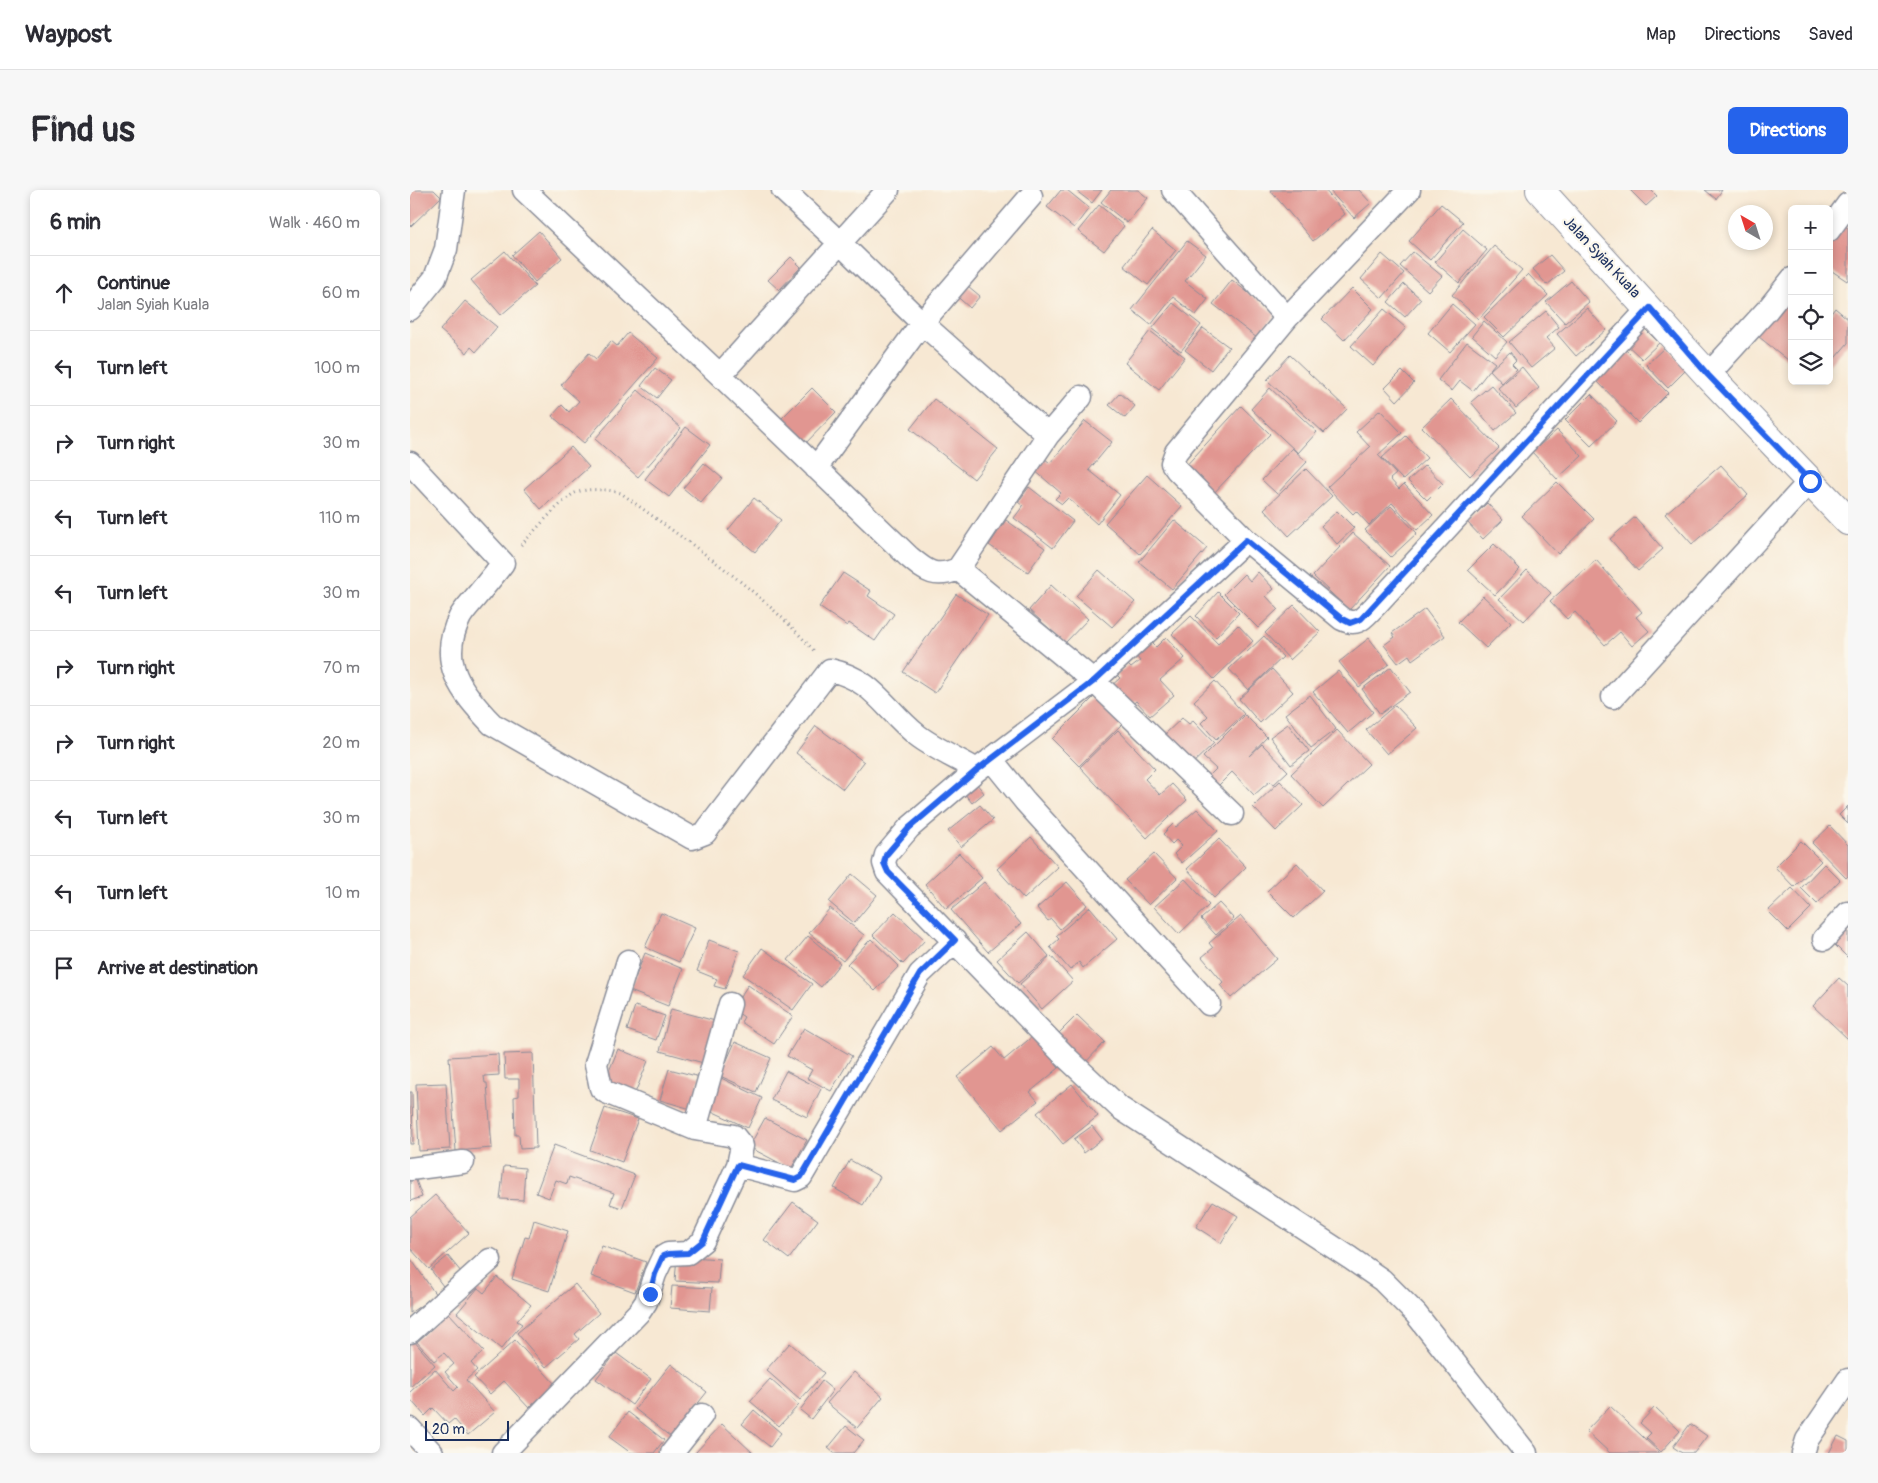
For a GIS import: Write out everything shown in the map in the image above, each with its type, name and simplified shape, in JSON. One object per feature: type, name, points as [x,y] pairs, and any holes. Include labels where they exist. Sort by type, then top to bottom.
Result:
[{"type":"street","points":[[410,309],[435,278],[438,271],[446,249],[454,190]]},
{"type":"street","points":[[524,190],[925,571],[946,574],[958,569],[1048,435],[1081,397]]},
{"type":"street","points":[[782,190],[840,242],[922,323],[1048,435]]},
{"type":"street","points":[[720,375],[888,190]]},
{"type":"street","points":[[1173,190],[1287,318]]},
{"type":"street","points":[[1408,190],[1287,318],[1176,452],[1172,463],[1176,470],[1246,540],[1342,619],[1350,623],[1361,619],[1650,308]]},
{"type":"street","name":"Jalan Syiah Kuala","points":[[1540,190],[1650,308],[1708,375],[1848,521]]},
{"type":"street","points":[[816,468],[922,323],[1031,196]]},
{"type":"street","points":[[1833,225],[1848,204]]},
{"type":"street","points":[[1708,375],[1788,284]]},
{"type":"street","points":[[410,462],[503,563],[460,616],[453,635],[450,654],[452,670],[459,686],[492,724],[692,838],[705,833],[830,670],[845,674],[869,687],[918,736],[984,765],[1025,801],[1210,1004]]},
{"type":"street","points":[[1613,697],[1810,481]]},
{"type":"street","points":[[1246,540],[1094,681],[984,765],[909,828],[886,855],[884,863],[888,872],[1068,1059],[1120,1108],[1382,1280],[1416,1314],[1526,1453]]},
{"type":"street","points":[[958,569],[1094,681],[1232,814]]},
{"type":"street","points":[[1824,940],[1848,913]]},
{"type":"street","points":[[738,1165],[795,1180],[801,1177],[920,974],[955,940]]},
{"type":"street","points":[[503,1453],[640,1310],[646,1302],[663,1256],[688,1253],[703,1241],[738,1165],[742,1146],[734,1136],[695,1129],[606,1092],[601,1088],[596,1064],[628,961]]},
{"type":"street","points":[[695,1129],[730,1004]]},
{"type":"street","points":[[410,1169],[463,1162]]},
{"type":"street","points":[[410,1332],[490,1260]]},
{"type":"street","points":[[1803,1453],[1807,1440],[1846,1387]]},
{"type":"street","points":[[672,1453],[702,1415]]},
{"type":"street","points":[[410,1429],[432,1453]]},
{"type":"path","points":[[503,563],[570,496],[577,492],[610,490],[620,493],[726,570],[770,607],[802,638],[830,670]]},
{"type":"building","points":[[410,190],[434,190],[441,197],[410,227]]},
{"type":"building","points":[[1061,190],[1067,190],[1089,208],[1074,228],[1047,207]]},
{"type":"building","points":[[1075,190],[1102,190],[1092,203]]},
{"type":"building","points":[[1111,190],[1138,190],[1148,198],[1127,223],[1101,202]]},
{"type":"building","points":[[1270,190],[1325,190],[1345,214],[1313,241]]},
{"type":"building","points":[[1329,190],[1359,190],[1371,203],[1354,218]]},
{"type":"building","points":[[1630,190],[1651,190],[1657,196],[1646,206]]},
{"type":"building","points":[[1705,190],[1722,190],[1716,199]]},
{"type":"building","points":[[1441,204],[1463,222],[1430,260],[1409,241]]},
{"type":"building","points":[[1099,205],[1124,226],[1104,251],[1078,231]]},
{"type":"building","points":[[1840,223],[1848,228],[1847,281],[1833,272],[1833,233]]},
{"type":"building","points":[[1463,229],[1487,250],[1459,283],[1435,262]]},
{"type":"building","points":[[1152,230],[1176,250],[1148,285],[1124,266]]},
{"type":"building","points":[[539,231],[562,258],[535,282],[512,255]]},
{"type":"building","points":[[1187,241],[1206,255],[1185,281],[1208,299],[1196,315],[1173,297],[1151,325],[1132,310]]},
{"type":"building","points":[[1494,246],[1522,270],[1479,319],[1452,295]]},
{"type":"building","points":[[505,251],[535,286],[501,315],[471,280]]},
{"type":"building","points":[[1413,252],[1442,276],[1428,291],[1400,266]]},
{"type":"building","points":[[1382,254],[1404,273],[1382,298],[1361,279]]},
{"type":"building","points":[[1550,255],[1564,271],[1547,285],[1533,269]]},
{"type":"building","points":[[791,257],[801,267],[779,290],[768,280]]},
{"type":"building","points":[[1528,274],[1548,295],[1504,337],[1484,317]]},
{"type":"building","points":[[1232,280],[1275,314],[1257,338],[1213,304]]},
{"type":"building","points":[[962,281],[980,296],[970,308],[952,292]]},
{"type":"building","points":[[1571,281],[1589,302],[1565,323],[1546,302]]},
{"type":"building","points":[[1404,284],[1421,299],[1405,317],[1388,302]]},
{"type":"building","points":[[1352,288],[1373,309],[1344,340],[1322,319]]},
{"type":"building","points":[[1787,294],[1788,295],[1788,360],[1754,333]]},
{"type":"building","points":[[465,301],[497,327],[476,352],[471,347],[467,353],[440,330]]},
{"type":"building","points":[[1173,303],[1201,325],[1181,351],[1152,329]]},
{"type":"building","points":[[1452,304],[1475,324],[1450,352],[1428,333]]},
{"type":"building","points":[[1587,308],[1606,330],[1576,356],[1557,334]]},
{"type":"building","points":[[1835,308],[1848,319],[1848,343],[1833,360],[1833,340],[1833,311]]},
{"type":"building","points":[[1384,309],[1406,328],[1373,366],[1351,346]]},
{"type":"building","points":[[1546,311],[1559,327],[1546,338],[1555,348],[1531,368],[1509,342]]},
{"type":"building","points":[[1484,321],[1507,342],[1495,356],[1472,336]]},
{"type":"building","points":[[1641,325],[1659,343],[1642,359],[1624,342]]},
{"type":"building","points":[[1203,328],[1229,347],[1211,370],[1185,350]]},
{"type":"building","points":[[1150,331],[1185,357],[1159,390],[1125,363]]},
{"type":"building","points":[[628,333],[658,358],[584,443],[552,416],[562,405],[569,412],[579,401],[561,385],[589,353],[596,359],[611,341],[617,346]]},
{"type":"building","points":[[1467,342],[1495,363],[1473,391],[1460,381],[1452,391],[1438,380]]},
{"type":"building","points":[[1666,346],[1688,368],[1668,388],[1646,365]]},
{"type":"building","points":[[1624,348],[1668,393],[1638,423],[1594,378]]},
{"type":"building","points":[[1510,352],[1516,360],[1512,364],[1517,369],[1502,383],[1490,370]]},
{"type":"building","points":[[1290,355],[1347,409],[1324,433],[1267,380]]},
{"type":"building","points":[[1522,367],[1539,388],[1516,408],[1498,388]]},
{"type":"building","points":[[655,368],[671,380],[657,398],[641,386]]},
{"type":"building","points":[[1402,371],[1414,383],[1397,401],[1385,388]]},
{"type":"building","points":[[1491,385],[1516,413],[1495,431],[1471,402]]},
{"type":"building","points":[[812,388],[836,412],[802,447],[777,423]]},
{"type":"building","points":[[1270,388],[1317,432],[1298,453],[1251,409]]},
{"type":"building","points":[[638,390],[681,428],[638,477],[595,439]]},
{"type":"building","points":[[1120,393],[1135,406],[1125,418],[1109,405]]},
{"type":"building","points":[[1591,394],[1617,421],[1591,446],[1565,420]]},
{"type":"building","points":[[934,399],[998,449],[974,479],[910,429]]},
{"type":"building","points":[[1451,399],[1499,448],[1470,476],[1422,427]]},
{"type":"building","points":[[1241,406],[1270,434],[1210,497],[1182,470]]},
{"type":"building","points":[[1380,410],[1402,433],[1378,455],[1396,474],[1390,479],[1399,489],[1404,484],[1433,515],[1417,530],[1392,503],[1369,525],[1356,511],[1353,514],[1327,487],[1370,447],[1356,432]]},
{"type":"building","points":[[1085,421],[1112,442],[1089,470],[1120,495],[1097,524],[1068,498],[1062,504],[1055,499],[1061,493],[1034,470],[1044,458],[1050,463]]},
{"type":"building","points":[[686,427],[710,445],[669,497],[645,479]]},
{"type":"building","points":[[1557,430],[1582,456],[1557,479],[1532,452]]},
{"type":"building","points":[[1406,436],[1427,458],[1403,480],[1382,458]]},
{"type":"building","points":[[571,447],[589,467],[541,509],[524,489]]},
{"type":"building","points":[[1292,448],[1307,462],[1277,494],[1262,480]]},
{"type":"building","points":[[704,463],[722,478],[701,503],[683,488]]},
{"type":"building","points":[[1425,465],[1443,484],[1427,500],[1408,481]]},
{"type":"building","points":[[1721,465],[1748,495],[1692,544],[1665,514]]},
{"type":"building","points":[[1306,469],[1332,496],[1289,536],[1264,509]]},
{"type":"building","points":[[1147,475],[1182,506],[1140,554],[1105,523]]},
{"type":"building","points":[[1557,482],[1594,519],[1558,554],[1522,516]]},
{"type":"building","points":[[1029,487],[1073,521],[1053,548],[1014,518],[1023,506],[1018,502]]},
{"type":"building","points":[[754,498],[781,520],[755,552],[728,530]]},
{"type":"building","points":[[1487,503],[1503,520],[1483,539],[1467,522]]},
{"type":"building","points":[[1391,506],[1417,533],[1391,557],[1365,530]]},
{"type":"building","points":[[1337,511],[1354,528],[1337,544],[1321,526]]},
{"type":"building","points":[[1635,517],[1663,549],[1638,571],[1610,539]]},
{"type":"building","points":[[1006,520],[1045,548],[1028,572],[989,545]]},
{"type":"building","points":[[1174,520],[1207,548],[1172,589],[1139,562]]},
{"type":"building","points":[[1353,533],[1390,566],[1349,610],[1313,576]]},
{"type":"building","points":[[1494,544],[1520,569],[1495,595],[1468,570]]},
{"type":"building","points":[[1596,560],[1642,612],[1636,617],[1649,631],[1632,646],[1620,632],[1605,645],[1575,612],[1567,619],[1550,601]]},
{"type":"building","points":[[1099,570],[1135,602],[1112,627],[1076,596]]},
{"type":"building","points":[[1527,570],[1551,593],[1524,621],[1499,599]]},
{"type":"building","points":[[1258,572],[1274,589],[1266,596],[1278,609],[1258,628],[1224,594],[1244,574],[1250,581]]},
{"type":"building","points":[[843,573],[871,591],[868,596],[894,614],[875,641],[849,623],[847,626],[819,607]]},
{"type":"building","points":[[1051,585],[1088,619],[1065,643],[1029,610]]},
{"type":"building","points":[[1218,592],[1239,613],[1216,637],[1196,616]]},
{"type":"building","points":[[956,594],[988,615],[935,693],[903,672]]},
{"type":"building","points":[[1483,596],[1511,622],[1486,648],[1458,622]]},
{"type":"building","points":[[1294,605],[1320,632],[1290,660],[1265,633]]},
{"type":"building","points":[[1425,609],[1445,636],[1412,660],[1409,655],[1398,663],[1384,645],[1395,637],[1392,633]]},
{"type":"building","points":[[1191,616],[1218,644],[1238,625],[1253,641],[1214,679],[1172,634]]},
{"type":"building","points":[[1264,636],[1283,657],[1248,690],[1229,669]]},
{"type":"building","points":[[1166,637],[1185,658],[1160,680],[1174,695],[1150,716],[1136,701],[1128,708],[1110,687],[1120,678],[1117,675],[1128,665],[1131,668],[1140,661],[1132,651],[1147,638],[1156,647]]},
{"type":"building","points":[[1369,638],[1389,664],[1359,687],[1339,662]]},
{"type":"building","points":[[1391,667],[1410,692],[1380,714],[1362,689]]},
{"type":"building","points":[[1272,669],[1293,692],[1260,723],[1239,699]]},
{"type":"building","points":[[1338,671],[1373,712],[1348,733],[1313,692]]},
{"type":"building","points":[[1215,681],[1244,714],[1216,740],[1201,723],[1208,716],[1194,701]]},
{"type":"building","points":[[1096,695],[1123,723],[1079,766],[1052,739]]},
{"type":"building","points":[[1310,695],[1336,729],[1311,748],[1285,714]]},
{"type":"building","points":[[1395,705],[1417,728],[1387,754],[1366,730]]},
{"type":"building","points":[[1245,715],[1267,737],[1249,756],[1262,744],[1288,771],[1273,785],[1270,781],[1254,795],[1232,772],[1216,788],[1206,779],[1216,769],[1203,757]]},
{"type":"building","points":[[1182,718],[1189,724],[1193,721],[1214,743],[1189,767],[1164,735]]},
{"type":"building","points":[[1288,724],[1309,751],[1291,765],[1270,737]]},
{"type":"building","points":[[816,726],[864,762],[843,789],[796,753]]},
{"type":"building","points":[[1118,730],[1155,769],[1145,779],[1160,795],[1172,784],[1187,800],[1147,838],[1080,767]]},
{"type":"building","points":[[1337,730],[1369,764],[1323,808],[1291,774]]},
{"type":"building","points":[[973,779],[984,793],[972,803],[961,789]]},
{"type":"building","points":[[1280,781],[1303,805],[1276,831],[1253,807]]},
{"type":"building","points":[[980,805],[993,820],[961,847],[948,831]]},
{"type":"building","points":[[1848,806],[1848,824],[1839,815]]},
{"type":"building","points":[[1197,809],[1218,831],[1182,863],[1174,854],[1182,846],[1176,840],[1172,844],[1163,834],[1173,824],[1176,827]]},
{"type":"building","points":[[1830,826],[1848,845],[1848,876],[1846,878],[1812,843]]},
{"type":"building","points":[[1031,837],[1058,867],[1024,899],[997,869]]},
{"type":"building","points":[[1219,839],[1246,867],[1214,898],[1187,869]]},
{"type":"building","points":[[1801,841],[1821,861],[1794,887],[1775,867]]},
{"type":"building","points":[[959,853],[982,878],[946,909],[925,884]]},
{"type":"building","points":[[1154,854],[1177,878],[1149,905],[1125,880]]},
{"type":"building","points":[[1297,863],[1323,891],[1294,918],[1267,891]]},
{"type":"building","points":[[1824,864],[1840,880],[1817,904],[1801,888]]},
{"type":"building","points":[[852,874],[877,895],[854,923],[829,902]]},
{"type":"building","points":[[1185,879],[1209,905],[1179,934],[1154,907]]},
{"type":"building","points":[[984,882],[1021,924],[988,952],[951,910]]},
{"type":"building","points":[[1067,882],[1087,905],[1060,929],[1051,919],[1048,921],[1037,908]]},
{"type":"building","points":[[1792,888],[1811,908],[1788,931],[1768,911]]},
{"type":"building","points":[[1219,903],[1234,919],[1216,935],[1201,919]]},
{"type":"building","points":[[1090,907],[1117,939],[1083,968],[1079,962],[1070,970],[1050,947],[1059,939],[1056,936]]},
{"type":"building","points":[[830,908],[864,935],[843,961],[809,933]]},
{"type":"building","points":[[895,912],[925,940],[903,964],[873,935]]},
{"type":"building","points":[[661,913],[695,928],[679,962],[645,947]]},
{"type":"building","points":[[1241,916],[1277,959],[1231,998],[1220,985],[1223,982],[1202,957],[1213,948],[1209,943]]},
{"type":"building","points":[[1848,931],[1848,958],[1834,944]]},
{"type":"building","points":[[1028,932],[1049,956],[1018,983],[997,960]]},
{"type":"building","points":[[808,936],[840,963],[821,987],[788,960]]},
{"type":"building","points":[[871,939],[899,966],[875,991],[847,964]]},
{"type":"building","points":[[709,940],[739,951],[725,989],[714,986],[717,979],[697,971]]},
{"type":"building","points":[[762,948],[812,984],[793,1010],[743,975]]},
{"type":"building","points":[[645,953],[683,969],[668,1006],[630,991]]},
{"type":"building","points":[[1051,956],[1073,981],[1042,1009],[1020,984]]},
{"type":"building","points":[[1839,978],[1848,986],[1848,1039],[1813,1006]]},
{"type":"building","points":[[748,985],[793,1016],[774,1044],[741,1022],[744,1017],[732,1009]]},
{"type":"building","points":[[635,1006],[665,1016],[656,1040],[627,1030]]},
{"type":"building","points":[[671,1009],[719,1022],[707,1064],[660,1051]]},
{"type":"building","points":[[1077,1015],[1105,1042],[1083,1065],[1055,1037]]},
{"type":"building","points":[[804,1028],[852,1056],[831,1091],[807,1078],[812,1070],[787,1056]]},
{"type":"building","points":[[1033,1036],[1059,1068],[1030,1092],[1038,1101],[1002,1130],[957,1077],[993,1047],[1004,1060]]},
{"type":"building","points":[[735,1042],[771,1058],[756,1092],[720,1076]]},
{"type":"building","points":[[618,1049],[648,1061],[635,1093],[605,1081]]},
{"type":"building","points":[[533,1053],[536,1148],[520,1149],[519,1135],[515,1135],[514,1097],[519,1096],[519,1079],[505,1079],[504,1054]]},
{"type":"building","points":[[498,1054],[499,1075],[484,1076],[485,1083],[487,1083],[492,1148],[456,1151],[449,1057]]},
{"type":"building","points":[[669,1069],[700,1077],[691,1109],[660,1100]]},
{"type":"building","points":[[786,1071],[821,1089],[807,1117],[771,1100]]},
{"type":"building","points":[[719,1077],[762,1098],[748,1128],[705,1108]]},
{"type":"building","points":[[446,1083],[450,1149],[419,1151],[416,1084]]},
{"type":"building","points":[[1072,1084],[1098,1116],[1063,1144],[1037,1113]]},
{"type":"building","points":[[410,1092],[412,1092],[413,1144],[410,1144]]},
{"type":"building","points":[[605,1108],[638,1119],[622,1162],[590,1150]]},
{"type":"building","points":[[765,1118],[807,1140],[791,1169],[749,1147]]},
{"type":"building","points":[[1092,1126],[1102,1139],[1084,1153],[1074,1139]]},
{"type":"building","points":[[554,1145],[635,1175],[622,1208],[610,1204],[614,1193],[569,1177],[567,1184],[556,1180],[549,1198],[536,1193]]},
{"type":"building","points":[[850,1160],[880,1177],[863,1205],[834,1188]]},
{"type":"building","points":[[504,1166],[525,1168],[523,1200],[500,1199]]},
{"type":"building","points":[[414,1175],[422,1197],[410,1201],[410,1176]]},
{"type":"building","points":[[435,1195],[469,1233],[429,1269],[410,1248],[410,1217]]},
{"type":"building","points":[[1213,1201],[1238,1216],[1221,1243],[1196,1227]]},
{"type":"building","points":[[793,1202],[818,1220],[789,1259],[764,1240]]},
{"type":"building","points":[[534,1220],[568,1231],[549,1291],[512,1279],[525,1237],[529,1238]]},
{"type":"building","points":[[602,1246],[646,1262],[635,1292],[591,1276]]},
{"type":"building","points":[[448,1256],[461,1272],[443,1286],[431,1270]]},
{"type":"building","points":[[677,1256],[720,1259],[718,1283],[675,1281]]},
{"type":"building","points":[[410,1260],[436,1295],[410,1313]]},
{"type":"building","points":[[497,1277],[531,1305],[517,1321],[522,1324],[501,1349],[457,1313],[478,1288],[484,1293]]},
{"type":"building","points":[[575,1284],[599,1313],[575,1334],[579,1339],[546,1367],[517,1333]]},
{"type":"building","points":[[672,1286],[712,1288],[710,1311],[670,1308]]},
{"type":"building","points":[[448,1312],[484,1351],[471,1363],[477,1370],[466,1380],[495,1412],[468,1435],[454,1419],[448,1424],[433,1408],[425,1416],[410,1399],[410,1392],[435,1369],[454,1391],[458,1387],[445,1372],[454,1364],[444,1353],[434,1361],[416,1341]]},
{"type":"building","points":[[413,1340],[435,1365],[410,1387],[410,1343]]},
{"type":"building","points":[[515,1340],[555,1384],[529,1408],[504,1381],[490,1394],[474,1377]]},
{"type":"building","points":[[790,1343],[824,1373],[800,1400],[766,1370]]},
{"type":"building","points":[[616,1353],[651,1379],[632,1405],[596,1379]]},
{"type":"building","points":[[671,1364],[707,1392],[671,1437],[635,1409]]},
{"type":"building","points":[[854,1372],[883,1397],[857,1428],[827,1403]]},
{"type":"building","points":[[770,1379],[799,1405],[779,1426],[750,1401]]},
{"type":"building","points":[[822,1381],[833,1390],[811,1419],[800,1410]]},
{"type":"building","points":[[1610,1406],[1660,1453],[1610,1453],[1586,1431]]},
{"type":"building","points":[[1655,1407],[1680,1431],[1661,1452],[1646,1438],[1651,1433],[1640,1423]]},
{"type":"building","points":[[754,1410],[781,1433],[770,1447],[742,1424]]},
{"type":"building","points":[[628,1412],[664,1440],[654,1453],[631,1453],[609,1437]]},
{"type":"building","points":[[722,1424],[753,1453],[695,1453]]},
{"type":"building","points":[[1690,1424],[1707,1436],[1694,1453],[1682,1453],[1673,1447]]},
{"type":"building","points":[[846,1426],[864,1440],[853,1453],[834,1453],[828,1448]]},
{"type":"building","points":[[1838,1436],[1848,1441],[1848,1453],[1829,1453]]},
{"type":"route","points":[[650,1294],[655,1274],[663,1256],[688,1253],[703,1241],[738,1165],[795,1180],[801,1177],[920,974],[955,940],[888,872],[884,863],[886,855],[909,828],[977,770],[1094,681],[1246,540],[1342,619],[1350,623],[1361,619],[1650,308],[1708,375],[1810,481]]}]
